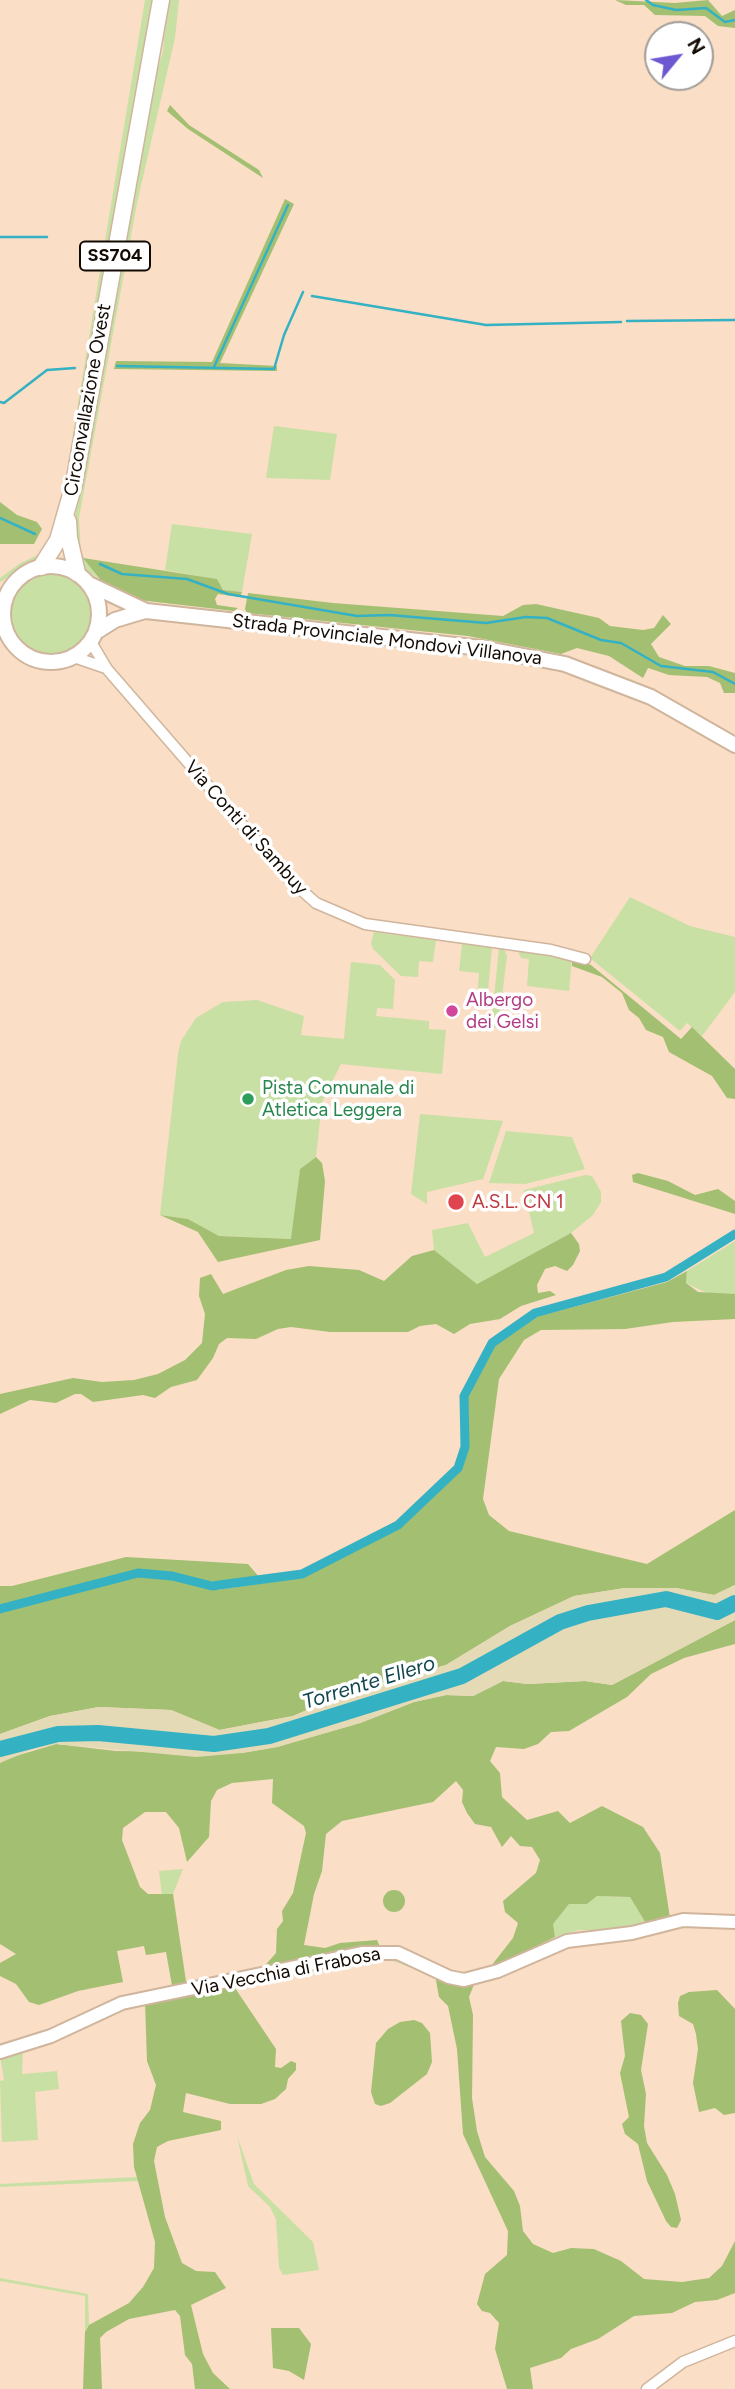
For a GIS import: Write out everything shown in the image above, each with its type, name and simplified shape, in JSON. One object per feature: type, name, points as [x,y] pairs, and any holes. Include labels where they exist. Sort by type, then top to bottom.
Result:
[{"type":"highway","name":"Circonvallazione Ovest","points":[[68,511],[161,0]]},
{"type":"highway","name":"SS704","points":[[41,567],[58,540],[68,511]]},
{"type":"highway","name":"SS704","points":[[68,511],[69,538],[83,578]]},
{"type":"main road","points":[[0,587],[41,567],[63,567],[83,578],[99,605],[93,637],[74,657],[56,662],[28,656],[15,646],[2,619],[5,601],[17,579]]},
{"type":"main road","name":"Strada Provinciale Mondovì Villanova","points":[[83,578],[116,599],[146,611],[482,648],[554,662],[595,674],[641,693],[735,746]]},
{"type":"main road","name":"Strada Provinciale Mondovì Villanova","points":[[93,637],[115,620],[146,611]]},
{"type":"street","name":"Via Conti di Sambuy","points":[[93,637],[107,669],[289,879],[316,903],[365,924],[551,950],[585,959]]},
{"type":"street","name":"Via Conti di Sambuy","points":[[74,657],[107,669]]},
{"type":"street","name":"Via Vecchia di Frabosa","points":[[0,2052],[51,2036],[113,2005],[362,1953],[398,1953],[449,1977],[464,1980],[489,1974],[567,1941],[632,1933],[684,1920],[735,1922]]},
{"type":"street","points":[[647,2389],[683,2362],[735,2341]]},
{"type":"green space","points":[[145,0],[155,0],[62,516],[46,554],[0,582],[0,578],[19,564],[44,552],[59,518]]},
{"type":"green space","points":[[167,0],[179,0],[175,38],[137,203],[79,518],[81,553],[100,581],[86,569],[77,554],[75,517],[150,95],[163,51]]},
{"type":"green space","points":[[615,0],[675,3],[708,0],[722,16],[735,10],[735,28],[718,26],[705,16],[655,15],[644,5],[626,5]]},
{"type":"green space","points":[[170,105],[189,125],[259,170],[263,178],[188,129],[167,111]]},
{"type":"green space","points":[[285,199],[294,204],[220,363],[277,366],[277,371],[114,369],[116,361],[212,362]]},
{"type":"green space","points":[[274,426],[337,434],[330,480],[266,478]]},
{"type":"green space","points":[[0,502],[17,515],[37,522],[42,529],[34,544],[0,544]]},
{"type":"green space","points":[[172,524],[252,534],[242,592],[223,590],[216,579],[165,570]]},
{"type":"green space","points":[[83,558],[217,579],[223,590],[242,592],[240,597],[218,594],[215,599],[217,605],[238,608],[234,611],[139,600],[106,587]]},
{"type":"green space","points":[[51,572],[74,579],[86,591],[93,614],[86,637],[74,649],[51,656],[28,649],[16,637],[9,614],[16,591],[28,579]]},
{"type":"green space","points":[[248,593],[333,603],[503,616],[523,605],[536,604],[599,618],[610,626],[643,630],[654,628],[663,615],[671,624],[651,644],[659,657],[685,666],[709,666],[735,673],[735,693],[724,693],[720,683],[707,677],[669,675],[648,668],[643,678],[609,656],[577,648],[561,654],[468,636],[247,613],[245,609]]},
{"type":"green space","points":[[630,897],[690,926],[735,937],[735,992],[702,1036],[687,1023],[680,1031],[590,958]]},
{"type":"green space","points":[[374,932],[436,940],[433,962],[419,961],[418,977],[401,976],[373,949],[371,943]]},
{"type":"green space","points":[[462,944],[492,947],[487,1002],[477,1001],[479,973],[459,971]]},
{"type":"green space","points":[[499,948],[504,949],[507,956],[498,1028],[491,1027]]},
{"type":"green space","points":[[517,949],[572,957],[569,991],[527,986],[529,959],[521,958]]},
{"type":"green space","points":[[572,957],[591,965],[681,1039],[692,1027],[735,1069],[735,1099],[727,1098],[712,1076],[669,1052],[663,1037],[646,1030],[639,1018],[629,1010],[622,993],[602,977],[572,966]]},
{"type":"green space","name":"Pista Comunale di Atletica Leggera","points":[[351,962],[380,965],[395,980],[393,1009],[377,1008],[376,1016],[429,1021],[429,1029],[446,1030],[442,1074],[341,1064],[322,1102],[316,1157],[300,1169],[292,1239],[219,1236],[188,1219],[160,1215],[178,1054],[181,1041],[196,1018],[223,1002],[257,1000],[304,1016],[301,1035],[344,1039]]},
{"type":"green space","points":[[420,1114],[503,1121],[483,1179],[427,1192],[427,1204],[411,1194]]},
{"type":"green space","points":[[506,1131],[572,1137],[585,1169],[525,1184],[489,1183]]},
{"type":"green space","points":[[316,1157],[322,1163],[325,1181],[320,1240],[218,1262],[198,1232],[160,1215],[188,1219],[219,1236],[291,1239],[300,1169]]},
{"type":"green space","points":[[638,1173],[668,1181],[695,1195],[718,1189],[735,1201],[735,1214],[633,1182],[632,1175]]},
{"type":"green space","points":[[585,1175],[592,1176],[601,1192],[601,1202],[593,1215],[571,1233],[477,1284],[434,1250],[432,1230],[468,1223],[485,1257],[534,1233],[524,1190]]},
{"type":"green space","points":[[571,1233],[579,1244],[580,1251],[573,1265],[567,1271],[555,1266],[545,1269],[537,1285],[538,1293],[550,1291],[556,1295],[521,1306],[500,1319],[470,1324],[454,1334],[436,1324],[420,1326],[408,1332],[330,1332],[291,1327],[278,1329],[256,1339],[227,1338],[219,1344],[213,1358],[197,1380],[171,1387],[155,1398],[143,1395],[93,1402],[81,1394],[75,1394],[56,1403],[30,1400],[0,1414],[0,1394],[73,1378],[102,1382],[134,1380],[158,1374],[185,1360],[202,1343],[205,1314],[199,1296],[200,1278],[211,1274],[223,1294],[286,1270],[309,1266],[359,1270],[384,1281],[412,1256],[434,1250],[477,1284]]},
{"type":"green space","points":[[735,1241],[735,1294],[709,1294],[686,1283],[687,1271]]},
{"type":"green space","points":[[687,1271],[686,1283],[698,1292],[735,1294],[735,1319],[673,1322],[625,1329],[541,1330],[524,1340],[499,1379],[483,1499],[489,1515],[509,1531],[647,1564],[735,1510],[735,1585],[714,1595],[676,1588],[625,1588],[574,1596],[510,1626],[446,1665],[344,1694],[293,1716],[219,1730],[171,1710],[99,1707],[50,1716],[0,1734],[0,1612],[138,1576],[173,1579],[216,1590],[300,1578],[310,1574],[404,1524],[458,1472],[467,1452],[467,1398],[494,1345],[532,1318],[667,1282]]},
{"type":"green space","points":[[126,1557],[248,1564],[260,1578],[208,1582],[172,1573],[133,1571],[0,1606],[0,1586],[12,1586]]},
{"type":"green space","points":[[735,1620],[735,1644],[684,1658],[651,1674],[627,1697],[569,1731],[551,1732],[538,1744],[524,1749],[496,1747],[490,1761],[500,1773],[502,1797],[527,1820],[558,1811],[570,1823],[602,1806],[643,1827],[660,1853],[670,1918],[647,1925],[630,1897],[597,1896],[587,1904],[569,1904],[553,1924],[555,1937],[488,1970],[513,1938],[518,1923],[505,1912],[503,1901],[536,1873],[540,1860],[532,1847],[520,1846],[511,1836],[502,1847],[491,1827],[475,1824],[462,1802],[463,1790],[456,1781],[433,1802],[342,1821],[326,1834],[322,1871],[314,1894],[304,1945],[325,1948],[340,1943],[377,1940],[380,1947],[260,1971],[276,1953],[277,1929],[283,1921],[282,1911],[293,1893],[306,1833],[304,1826],[272,1803],[273,1779],[232,1783],[217,1790],[211,1801],[209,1837],[187,1862],[179,1828],[166,1812],[145,1812],[123,1828],[122,1840],[140,1887],[148,1894],[173,1894],[187,1988],[173,1991],[166,1952],[146,1955],[144,1946],[117,1951],[123,1982],[78,1991],[39,2005],[29,2002],[16,1984],[0,1976],[0,1963],[16,1954],[0,1944],[0,1763],[6,1759],[56,1744],[116,1751],[242,1753],[277,1747],[360,1723],[414,1702],[446,1695],[473,1696],[503,1681],[528,1684],[585,1681],[612,1685]]},
{"type":"green space","points":[[183,1869],[173,1894],[162,1895],[159,1871]]},
{"type":"green space","points":[[394,1890],[402,1893],[405,1901],[402,1909],[394,1912],[386,1909],[383,1901],[386,1893]]},
{"type":"green space","points":[[597,1896],[630,1897],[647,1925],[611,1930],[579,1930],[555,1937],[552,1924],[569,1904],[587,1904]]},
{"type":"green space","points":[[371,1955],[393,1955],[418,1965],[414,1969],[388,1959],[366,1957],[308,1973],[233,1985]]},
{"type":"green space","points":[[435,1975],[475,1982],[469,1997],[473,2015],[472,2098],[477,2131],[485,2157],[514,2191],[520,2206],[523,2231],[533,2244],[553,2253],[571,2248],[594,2249],[621,2261],[644,2279],[682,2282],[709,2278],[722,2266],[735,2241],[735,2293],[717,2300],[695,2302],[672,2313],[634,2316],[598,2339],[571,2349],[561,2358],[530,2368],[533,2389],[507,2389],[495,2349],[499,2323],[477,2304],[485,2274],[507,2255],[508,2231],[463,2134],[457,2049],[448,2006],[439,1997]]},
{"type":"green space","points":[[233,1985],[276,2049],[275,2067],[281,2068],[291,2061],[296,2063],[296,2070],[288,2079],[286,2089],[275,2099],[261,2104],[230,2104],[186,2093],[183,2112],[221,2121],[221,2130],[168,2141],[157,2147],[154,2161],[165,2217],[182,2263],[196,2271],[215,2272],[226,2288],[191,2305],[203,2354],[213,2373],[230,2389],[195,2389],[192,2364],[185,2355],[180,2316],[175,2310],[129,2319],[106,2332],[100,2338],[102,2389],[83,2389],[85,2332],[89,2325],[129,2303],[154,2268],[155,2242],[134,2167],[133,2144],[140,2123],[150,2110],[156,2085],[147,2061],[145,2002]]},
{"type":"green space","points":[[717,1990],[735,2009],[735,2113],[724,2115],[715,2108],[699,2112],[693,2083],[698,2049],[696,2034],[693,2024],[679,2016],[678,2003],[680,1996],[689,1992]]},
{"type":"green space","points":[[630,2013],[641,2015],[648,2024],[641,2070],[646,2094],[644,2126],[647,2143],[667,2175],[675,2194],[681,2220],[677,2228],[671,2227],[666,2221],[647,2181],[638,2144],[625,2134],[622,2124],[629,2117],[620,2073],[625,2056],[621,2021]]},
{"type":"green space","points":[[414,2020],[422,2023],[430,2033],[432,2062],[427,2074],[390,2103],[381,2106],[375,2104],[371,2092],[376,2043],[388,2029],[400,2022]]},
{"type":"green space","points":[[23,2049],[22,2074],[57,2071],[59,2089],[35,2092],[38,2140],[2,2142],[0,2081],[4,2080],[0,2056]]},
{"type":"green space","points":[[237,2136],[254,2184],[313,2242],[319,2270],[283,2275],[279,2268],[276,2219],[270,2207],[248,2186]]},
{"type":"green space","points":[[137,2177],[138,2181],[0,2187],[0,2184]]},
{"type":"green space","points":[[0,2278],[88,2294],[89,2325],[85,2332],[85,2296],[0,2281]]},
{"type":"green space","points":[[271,2328],[299,2328],[311,2344],[304,2380],[289,2371],[273,2368]]},
{"type":"sand","points":[[735,1585],[735,1620],[612,1685],[585,1681],[528,1684],[503,1681],[473,1696],[446,1695],[414,1702],[360,1723],[277,1747],[242,1753],[196,1757],[56,1744],[33,1749],[0,1763],[0,1734],[50,1716],[99,1707],[171,1710],[220,1730],[293,1716],[344,1694],[446,1665],[510,1626],[574,1596],[625,1588],[676,1588],[714,1595]]},
{"type":"waterway","points":[[646,0],[653,5],[676,10],[706,8],[725,22],[735,20]]},
{"type":"waterway","points":[[214,367],[288,205]]},
{"type":"waterway","points":[[0,237],[47,237]]},
{"type":"waterway","points":[[117,366],[274,369],[284,335],[303,292]]},
{"type":"waterway","points":[[312,296],[486,325],[621,322]]},
{"type":"waterway","points":[[627,321],[735,320]]},
{"type":"waterway","points":[[0,402],[4,403],[47,370],[75,368]]},
{"type":"waterway","points":[[0,518],[35,534]]},
{"type":"waterway","points":[[100,564],[122,574],[187,579],[228,594],[357,616],[389,615],[486,623],[526,617],[547,618],[601,640],[621,643],[661,666],[713,672],[735,684]]},
{"type":"waterway","points":[[0,1609],[138,1573],[172,1576],[212,1586],[302,1574],[398,1525],[458,1468],[465,1447],[464,1396],[492,1343],[535,1313],[666,1277],[735,1234]]},
{"type":"waterway","name":"Torrente Ellero","points":[[0,1749],[58,1734],[98,1733],[214,1744],[269,1736],[462,1676],[560,1622],[588,1613],[666,1599],[717,1612],[735,1603]]},
{"type":"place","name":"Albergo dei Gelsi","points":[[452,1011]]},
{"type":"place","name":"Pista Comunale di Atletica Leggera","points":[[248,1099]]},
{"type":"place","name":"A.S.L. CN 1","points":[[456,1202]]}]
